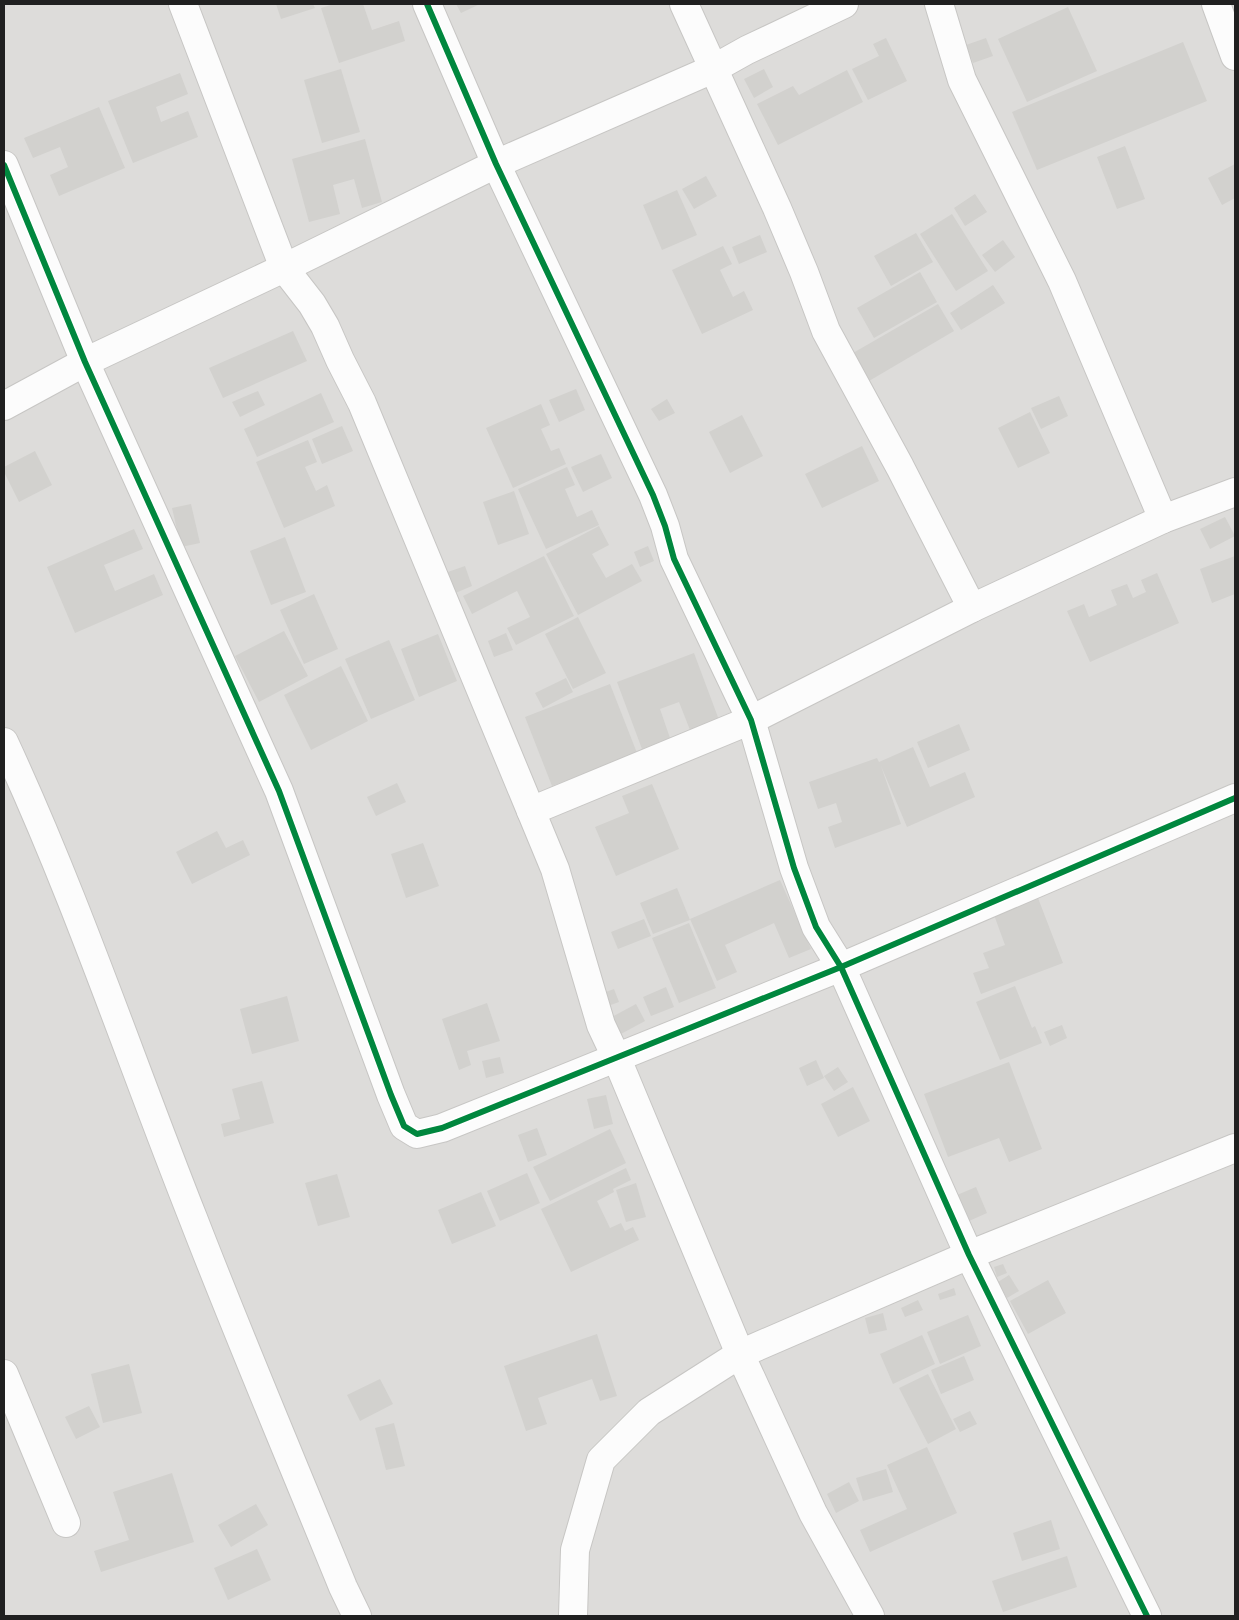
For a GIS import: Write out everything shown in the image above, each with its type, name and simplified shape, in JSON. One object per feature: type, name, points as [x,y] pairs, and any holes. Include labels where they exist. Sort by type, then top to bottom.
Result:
[{"type":"street","points":[[183,4],[284,268],[312,304],[325,326],[362,403],[532,811],[555,869],[601,1025],[617,1059],[740,1354],[813,1513],[870,1616]]},
{"type":"street","points":[[427,4],[496,164],[653,495],[665,526],[674,559],[751,720],[789,849],[816,927],[841,967],[969,1256],[1147,1616]]},
{"type":"street","points":[[684,4],[777,208],[826,331],[900,466],[972,608]]},
{"type":"street","points":[[4,406],[84,362],[284,268],[496,164],[713,69],[747,50],[844,4]]},
{"type":"street","points":[[939,4],[962,80],[1062,281],[1163,519]]},
{"type":"street","points":[[1216,4],[1235,56]]},
{"type":"street","points":[[4,165],[84,362],[280,791],[404,1126],[416,1134],[442,1128],[617,1059],[841,967],[1235,798]]},
{"type":"street","points":[[532,811],[751,720],[972,608],[1163,519],[1235,492]]},
{"type":"street","points":[[4,742],[25,787],[90,947],[192,1218],[343,1587],[357,1616]]},
{"type":"street","points":[[572,1616],[575,1550],[601,1460],[649,1412],[740,1354],[969,1256],[1235,1148]]},
{"type":"street","points":[[4,1374],[66,1523]]},
{"type":"shaded area","points":[[4,4],[1235,4],[1235,1616],[4,1616]]},
{"type":"building","points":[[276,4],[313,4],[315,8],[281,19]]},
{"type":"building","points":[[334,4],[363,4],[372,30],[399,21],[405,41],[339,63],[321,8]]},
{"type":"building","points":[[456,4],[480,4],[461,13]]},
{"type":"building","points":[[1068,7],[1097,71],[1027,102],[998,39]]},
{"type":"building","points":[[886,38],[907,81],[868,100],[852,69],[879,56],[873,44]]},
{"type":"building","points":[[986,38],[993,56],[973,63],[966,45]]},
{"type":"building","points":[[1183,42],[1207,101],[1037,170],[1012,112]]},
{"type":"building","points":[[341,69],[360,132],[322,143],[304,80]]},
{"type":"building","points":[[764,69],[773,87],[754,98],[744,79]]},
{"type":"building","points":[[847,70],[863,102],[778,145],[757,104],[793,86],[799,95]]},
{"type":"building","points":[[180,73],[188,94],[156,107],[161,122],[188,111],[198,137],[133,163],[108,101]]},
{"type":"building","points":[[99,107],[125,168],[59,196],[50,175],[68,167],[60,147],[33,158],[24,138]]},
{"type":"building","points":[[365,139],[382,202],[362,208],[354,179],[333,185],[340,214],[309,222],[292,159]]},
{"type":"building","points":[[1125,146],[1145,199],[1117,209],[1097,157]]},
{"type":"building","points":[[1235,164],[1235,198],[1222,205],[1208,178]]},
{"type":"building","points":[[706,176],[717,196],[694,209],[682,189]]},
{"type":"building","points":[[677,190],[697,235],[662,250],[643,205]]},
{"type":"building","points":[[975,194],[987,212],[965,226],[954,208]]},
{"type":"building","points":[[952,214],[988,271],[956,291],[920,234]]},
{"type":"building","points":[[916,233],[933,262],[891,286],[874,256]]},
{"type":"building","points":[[760,235],[767,252],[739,264],[732,247]]},
{"type":"building","points":[[1003,240],[1015,257],[995,272],[982,255]]},
{"type":"building","points":[[723,246],[732,264],[720,270],[733,297],[744,291],[753,310],[702,334],[672,270]]},
{"type":"building","points":[[920,272],[937,302],[874,338],[857,308]]},
{"type":"building","points":[[993,285],[1005,303],[961,330],[950,313]]},
{"type":"building","points":[[938,304],[954,331],[869,381],[853,353]]},
{"type":"building","points":[[293,331],[307,361],[223,398],[209,368]]},
{"type":"building","points":[[576,389],[585,410],[559,422],[549,400]]},
{"type":"building","points":[[258,391],[265,405],[240,417],[232,402]]},
{"type":"building","points":[[321,393],[334,422],[257,457],[244,429]]},
{"type":"building","points":[[1059,396],[1068,416],[1041,429],[1031,408]]},
{"type":"building","points":[[667,399],[675,413],[659,421],[651,409]]},
{"type":"building","points":[[541,404],[550,425],[541,429],[551,451],[559,448],[566,464],[513,488],[486,428]]},
{"type":"building","points":[[1030,412],[1050,453],[1018,468],[998,428]]},
{"type":"building","points":[[742,415],[763,456],[730,473],[709,432]]},
{"type":"building","points":[[342,426],[353,451],[322,464],[312,439]]},
{"type":"building","points":[[308,440],[317,462],[305,467],[316,491],[327,485],[335,506],[284,528],[256,462]]},
{"type":"building","points":[[862,446],[879,481],[822,508],[805,474]]},
{"type":"building","points":[[35,451],[52,485],[19,502],[4,472],[4,467]]},
{"type":"building","points":[[601,454],[612,478],[583,492],[571,467]]},
{"type":"building","points":[[567,467],[575,485],[565,489],[577,517],[592,510],[599,525],[546,549],[518,489]]},
{"type":"building","points":[[514,491],[529,534],[498,545],[483,502]]},
{"type":"building","points":[[191,504],[200,543],[181,547],[172,508]]},
{"type":"building","points":[[1225,517],[1235,536],[1210,549],[1200,529]]},
{"type":"building","points":[[599,526],[609,545],[592,554],[606,578],[632,564],[642,581],[578,615],[546,554]]},
{"type":"building","points":[[134,529],[143,549],[104,565],[115,591],[154,574],[163,595],[75,633],[47,567]]},
{"type":"building","points":[[285,537],[306,592],[271,605],[250,551]]},
{"type":"building","points":[[648,546],[654,561],[640,567],[634,552]]},
{"type":"building","points":[[544,556],[574,616],[516,645],[507,628],[530,617],[517,591],[472,614],[463,596]]},
{"type":"building","points":[[1235,556],[1235,594],[1212,603],[1200,569]]},
{"type":"building","points":[[465,566],[472,586],[453,594],[445,573]]},
{"type":"building","points":[[1157,573],[1179,623],[1090,662],[1067,611],[1084,604],[1089,617],[1117,605],[1111,590],[1127,584],[1133,598],[1146,592],[1141,580]]},
{"type":"building","points":[[314,594],[338,649],[304,664],[280,610]]},
{"type":"building","points":[[578,617],[606,673],[573,689],[545,634]]},
{"type":"building","points":[[284,631],[308,676],[259,702],[235,656]]},
{"type":"building","points":[[506,633],[513,650],[494,657],[488,641]]},
{"type":"building","points":[[438,634],[457,681],[419,697],[401,649]]},
{"type":"building","points":[[389,640],[415,700],[371,719],[345,659]]},
{"type":"building","points":[[694,653],[719,720],[690,730],[679,702],[660,709],[670,738],[642,749],[617,682]]},
{"type":"building","points":[[341,666],[368,721],[311,750],[284,695]]},
{"type":"building","points":[[566,678],[573,692],[543,708],[535,693]]},
{"type":"building","points":[[610,684],[637,753],[552,786],[525,717]]},
{"type":"building","points":[[959,724],[970,750],[928,768],[917,742]]},
{"type":"building","points":[[913,747],[930,787],[965,772],[975,797],[907,827],[881,766],[901,824],[835,848],[828,827],[842,822],[836,803],[818,809],[809,782],[877,758],[879,762]]},
{"type":"building","points":[[397,783],[406,802],[376,816],[367,797]]},
{"type":"building","points":[[652,784],[679,849],[616,876],[595,827],[629,813],[622,796]]},
{"type":"building","points":[[217,831],[226,848],[243,840],[250,855],[192,884],[176,852]]},
{"type":"building","points":[[423,843],[439,886],[406,898],[391,854]]},
{"type":"building","points":[[780,880],[811,949],[789,958],[774,923],[725,945],[737,972],[717,981],[690,919]]},
{"type":"building","points":[[677,888],[690,920],[653,934],[640,903]]},
{"type":"building","points":[[1038,898],[1063,963],[981,994],[973,973],[989,968],[983,953],[1005,945],[994,915]]},
{"type":"building","points":[[644,919],[651,936],[618,949],[611,932]]},
{"type":"building","points":[[689,923],[716,988],[679,1003],[652,938]]},
{"type":"building","points":[[1015,986],[1032,1028],[1035,1026],[1042,1043],[1000,1060],[976,1002]]},
{"type":"building","points":[[666,987],[674,1007],[651,1016],[643,997]]},
{"type":"building","points":[[614,989],[619,1002],[605,1007],[600,994]]},
{"type":"building","points":[[287,996],[299,1041],[252,1054],[240,1009]]},
{"type":"building","points":[[487,1003],[500,1041],[467,1051],[471,1065],[459,1070],[442,1019]]},
{"type":"building","points":[[636,1004],[645,1021],[619,1035],[610,1018]]},
{"type":"building","points":[[1062,1025],[1067,1038],[1050,1046],[1044,1032]]},
{"type":"building","points":[[500,1057],[504,1073],[486,1078],[482,1061]]},
{"type":"building","points":[[816,1060],[824,1078],[807,1086],[799,1068]]},
{"type":"building","points":[[1009,1062],[1042,1149],[1009,1162],[999,1138],[948,1157],[924,1094]]},
{"type":"building","points":[[838,1067],[848,1082],[834,1091],[824,1076]]},
{"type":"building","points":[[262,1081],[274,1123],[224,1137],[221,1124],[240,1119],[232,1089]]},
{"type":"building","points":[[853,1087],[870,1121],[838,1137],[821,1104]]},
{"type":"building","points":[[606,1095],[613,1124],[594,1129],[587,1099]]},
{"type":"building","points":[[537,1128],[547,1155],[528,1162],[518,1135]]},
{"type":"building","points":[[610,1129],[626,1163],[550,1201],[533,1167]]},
{"type":"building","points":[[626,1168],[631,1180],[613,1189],[614,1192],[597,1201],[610,1228],[621,1223],[625,1231],[633,1227],[639,1240],[571,1272],[541,1209]]},
{"type":"building","points":[[527,1173],[540,1203],[500,1221],[487,1191]]},
{"type":"building","points":[[337,1174],[350,1217],[318,1226],[305,1183]]},
{"type":"building","points":[[636,1183],[646,1217],[626,1222],[616,1190]]},
{"type":"building","points":[[976,1187],[987,1213],[969,1221],[957,1195]]},
{"type":"building","points":[[481,1192],[496,1226],[452,1244],[438,1210]]},
{"type":"building","points":[[1003,1264],[1007,1273],[997,1277],[994,1267]]},
{"type":"building","points":[[1009,1275],[1019,1291],[1007,1298],[998,1282]]},
{"type":"building","points":[[1048,1280],[1066,1313],[1028,1334],[1010,1301]]},
{"type":"building","points":[[954,1288],[956,1295],[940,1300],[938,1294]]},
{"type":"building","points":[[918,1300],[923,1310],[905,1317],[901,1308]]},
{"type":"building","points":[[883,1313],[887,1330],[869,1334],[865,1318]]},
{"type":"building","points":[[968,1315],[981,1346],[940,1364],[927,1332]]},
{"type":"building","points":[[597,1334],[617,1396],[600,1401],[592,1379],[538,1398],[547,1424],[526,1431],[504,1366]]},
{"type":"building","points":[[922,1335],[935,1364],[893,1384],[880,1354]]},
{"type":"building","points":[[964,1356],[974,1380],[941,1394],[931,1370]]},
{"type":"building","points":[[129,1364],[142,1413],[103,1423],[91,1374]]},
{"type":"building","points":[[928,1374],[956,1429],[928,1444],[899,1388]]},
{"type":"building","points":[[380,1379],[393,1404],[360,1421],[347,1395]]},
{"type":"building","points":[[89,1406],[100,1427],[76,1439],[65,1417]]},
{"type":"building","points":[[970,1411],[977,1424],[960,1432],[953,1419]]},
{"type":"building","points":[[394,1423],[405,1466],[386,1470],[375,1428]]},
{"type":"building","points":[[927,1447],[957,1513],[870,1552],[860,1530],[907,1509],[887,1465]]},
{"type":"building","points":[[886,1469],[893,1492],[863,1501],[856,1478]]},
{"type":"building","points":[[172,1473],[194,1542],[101,1572],[94,1551],[129,1540],[113,1492]]},
{"type":"building","points":[[849,1482],[859,1501],[836,1513],[827,1494]]},
{"type":"building","points":[[256,1504],[268,1525],[231,1547],[218,1525]]},
{"type":"building","points":[[1051,1520],[1060,1549],[1022,1561],[1013,1533]]},
{"type":"building","points":[[257,1549],[271,1580],[228,1600],[214,1568]]},
{"type":"building","points":[[1067,1556],[1077,1587],[1003,1612],[992,1581]]},
{"type":"cycle path","points":[[427,4],[496,164],[653,495],[665,526],[674,559],[751,720],[794,868],[816,927],[841,967],[969,1255],[1147,1616]]},
{"type":"cycle path","points":[[4,165],[85,362],[279,791],[404,1126],[417,1134],[442,1128],[841,967],[1235,798]]}]
